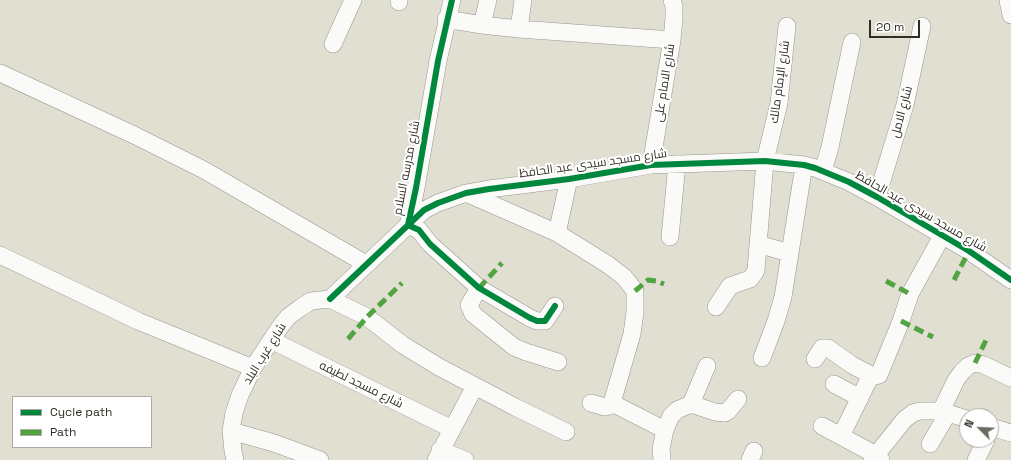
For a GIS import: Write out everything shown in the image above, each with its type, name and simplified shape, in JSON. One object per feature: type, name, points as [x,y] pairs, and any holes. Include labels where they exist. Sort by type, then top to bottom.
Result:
[{"type":"street","points":[[333,44],[353,0]]},
{"type":"street","name":"شارع مدرسه السلام","points":[[452,0],[446,19],[408,225],[419,230],[430,244],[479,288],[537,321],[545,321],[555,306]]},
{"type":"street","points":[[482,25],[488,0]]},
{"type":"street","points":[[519,29],[523,0]]},
{"type":"street","name":"شارع الامام على","points":[[651,165],[672,40],[674,6],[672,0]]},
{"type":"street","points":[[1008,0],[1011,15]]},
{"type":"street","points":[[446,19],[519,29],[672,40]]},
{"type":"street","name":"شارع الإمام مالك","points":[[716,307],[730,286],[753,277],[756,270],[765,161],[779,104],[787,26]]},
{"type":"street","name":"شارع الامل","points":[[877,197],[905,104],[922,26]]},
{"type":"street","points":[[823,171],[852,42]]},
{"type":"street","points":[[0,73],[113,124],[204,170],[366,264]]},
{"type":"street","name":"شارع مسجد سيدى عبد الحافظ","points":[[330,299],[424,210],[438,203],[466,193],[570,179],[651,165],[765,161],[804,166],[823,171],[849,182],[969,251],[1010,278]]},
{"type":"street","points":[[670,238],[677,164]]},
{"type":"street","points":[[762,358],[780,310],[784,292],[804,166]]},
{"type":"street","points":[[557,233],[570,179]]},
{"type":"street","points":[[466,193],[557,233],[618,273],[635,291],[635,312],[632,334],[612,403],[610,406],[605,407],[591,403]]},
{"type":"street","points":[[815,359],[822,348],[828,348],[852,365],[871,375],[877,376],[881,372],[910,294],[942,236]]},
{"type":"street","points":[[758,244],[789,253]]},
{"type":"street","points":[[0,255],[138,321],[253,368]]},
{"type":"street","points":[[479,288],[469,306],[473,314],[514,347],[558,362]]},
{"type":"street","points":[[330,299],[367,317],[403,345],[420,356],[475,386],[566,432]]},
{"type":"street","name":"شارع غرب البلد","points":[[235,460],[231,431],[234,413],[240,395],[253,368],[288,317],[311,301],[330,299]]},
{"type":"street","name":"شارع مسجد لطيفه","points":[[271,340],[452,429]]},
{"type":"street","points":[[930,444],[956,380],[968,366],[975,363],[984,365],[1011,378]]},
{"type":"street","points":[[691,404],[707,366]]},
{"type":"street","points":[[841,436],[871,375]]},
{"type":"street","points":[[834,384],[860,398]]},
{"type":"street","points":[[466,460],[438,455],[475,386]]},
{"type":"street","points":[[662,460],[661,449],[665,430],[671,416],[676,410],[691,404],[722,413],[728,411],[738,399]]},
{"type":"street","points":[[612,403],[665,430]]},
{"type":"street","points":[[822,426],[876,458],[905,419],[913,413],[920,411],[944,412],[959,417]]},
{"type":"street","points":[[231,431],[274,443],[320,460]]},
{"type":"street","points":[[999,432],[1011,433]]},
{"type":"street","points":[[976,460],[982,448]]},
{"type":"marked path","points":[[954,280],[969,251]]},
{"type":"marked path","points":[[479,288],[502,263]]},
{"type":"marked path","points":[[635,291],[648,280],[664,284]]},
{"type":"marked path","points":[[886,281],[910,294]]},
{"type":"marked path","points":[[348,339],[367,317],[402,283]]},
{"type":"marked path","points":[[901,321],[933,337]]},
{"type":"marked path","points":[[975,363],[988,336]]},
{"type":"cycle path","points":[[452,0],[438,61],[416,188],[408,225],[419,230],[430,244],[479,288],[530,318],[537,321],[545,321],[555,306]]},
{"type":"cycle path","points":[[330,299],[424,210],[438,203],[466,193],[569,179],[651,165],[765,161],[804,165],[849,182],[969,251],[1011,280]]}]
